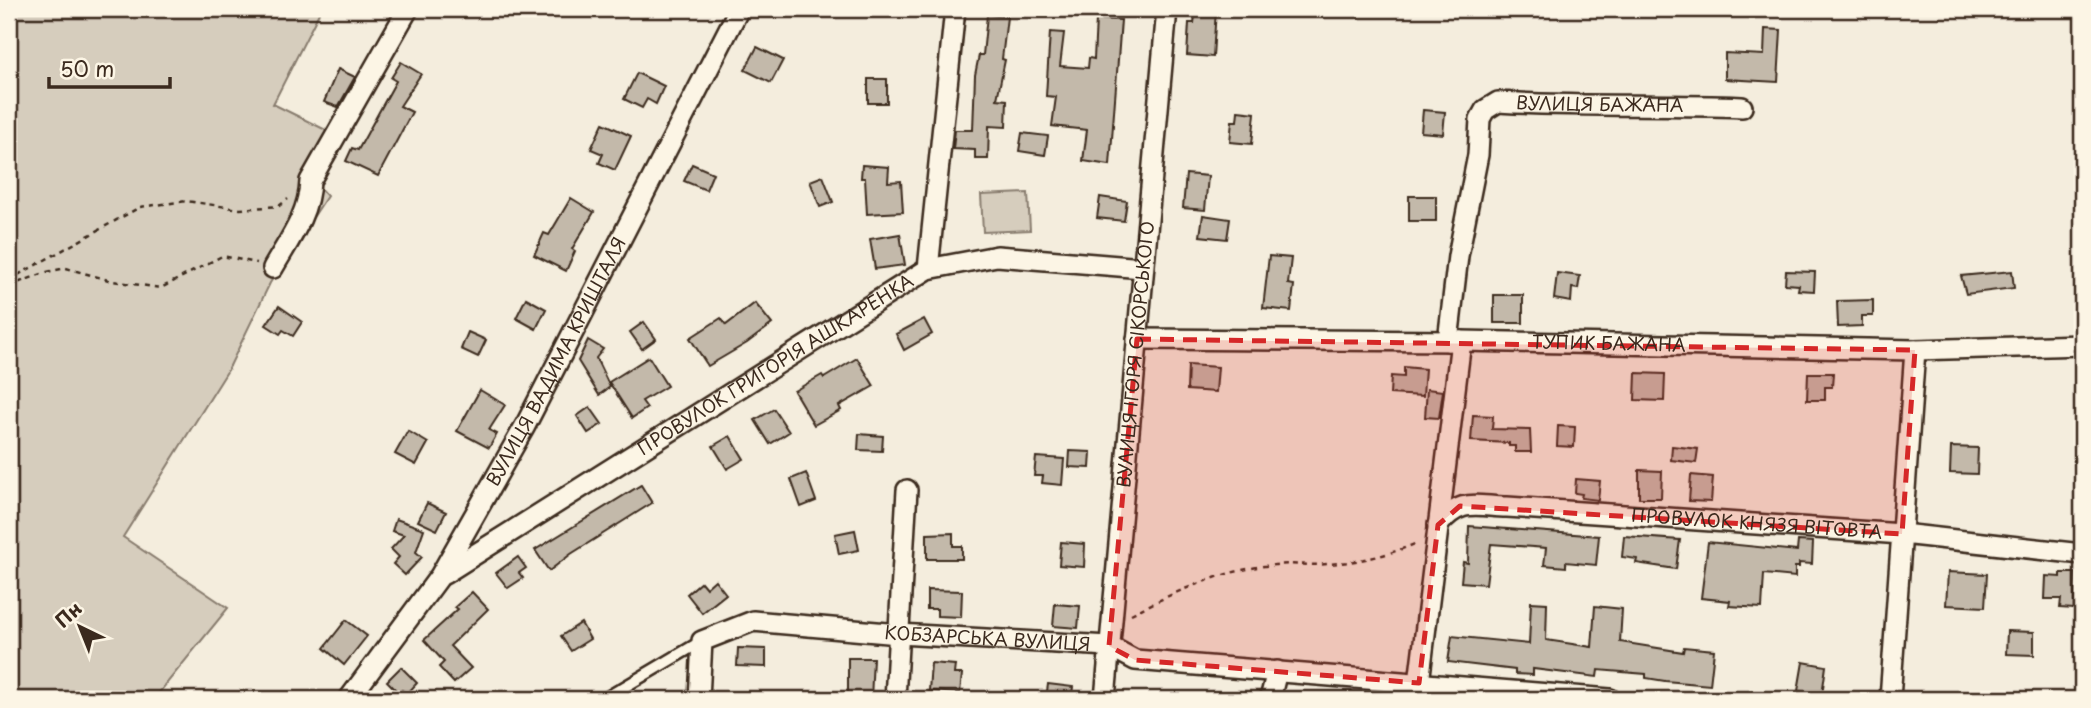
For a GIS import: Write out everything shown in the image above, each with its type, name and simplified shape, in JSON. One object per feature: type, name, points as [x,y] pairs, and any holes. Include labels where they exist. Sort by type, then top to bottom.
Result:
[{"type":"street","points":[[273,268],[300,222],[310,198],[310,181],[408,9]]},
{"type":"street","name":"ВУЛИЦЯ ВАДИМА КРИШТАЛЯ","points":[[349,699],[440,576],[525,426],[739,9]]},
{"type":"street","points":[[928,270],[955,9]]},
{"type":"street","name":"ВУЛИЦЯ ІГОРЯ СІКОРСЬКОГО","points":[[1105,699],[1167,9]]},
{"type":"street","name":"ВУЛИЦЯ БАЖАНА","points":[[1419,682],[1438,525],[1455,341],[1458,256],[1478,155],[1480,119],[1491,105],[1498,102],[1742,107]]},
{"type":"street","name":"ПРОВУЛОК ГРИГОРІЯ АШКАРЕНКА","points":[[440,576],[928,270],[997,256],[1143,268]]},
{"type":"street","name":"ТУПИК БАЖАНА","points":[[1137,339],[1455,341],[1915,350],[2082,345]]},
{"type":"street","points":[[1890,699],[1915,350]]},
{"type":"street","points":[[895,699],[906,490]]},
{"type":"street","name":"ПРОВУЛОК КНЯЗЯ ВІТОВТА","points":[[1438,525],[1451,510],[1460,506],[1902,534],[2082,554]]},
{"type":"street","name":"КОБЗАРСЬКА ВУЛИЦЯ","points":[[702,641],[753,621],[898,634],[1109,646],[1135,660],[1419,682],[1531,696],[1610,699]]},
{"type":"street","points":[[699,699],[702,641]]},
{"type":"street","points":[[1270,699],[1277,671]]},
{"type":"lane","points":[[604,699],[702,641]]},
{"type":"path","points":[[9,280],[140,207],[187,201],[240,209],[279,206],[310,181]]},
{"type":"path","points":[[9,286],[66,268],[113,281],[161,288],[222,256],[242,258],[273,268]]},
{"type":"path","points":[[1113,624],[1167,597],[1224,576],[1272,565],[1328,565],[1387,555],[1418,543],[1438,525]]},
{"type":"highlighted area","points":[[1137,339],[1915,350],[1902,534],[1460,506],[1438,525],[1419,683],[1135,660],[1109,646]]},
{"type":"shaded area","points":[[9,9],[321,9],[273,104],[342,138],[316,184],[327,196],[270,283],[228,370],[123,537],[228,608],[154,699],[9,699]]},
{"type":"shaded area","points":[[1028,193],[1030,230],[983,232],[981,195]]},
{"type":"building","points":[[1196,9],[1216,9],[1213,57],[1187,55],[1189,23],[1194,23]]},
{"type":"building","points":[[987,15],[1007,17],[1002,59],[1005,60],[997,99],[1007,100],[1006,127],[989,126],[988,159],[975,159],[975,150],[953,149],[955,130],[973,130],[975,75],[979,55],[983,55]]},
{"type":"building","points":[[1096,19],[1121,20],[1110,165],[1083,161],[1087,130],[1052,126],[1056,97],[1046,96],[1050,32],[1064,33],[1060,66],[1088,68],[1089,58],[1094,59]]},
{"type":"building","points":[[1765,29],[1781,30],[1778,82],[1725,79],[1725,53],[1764,55]]},
{"type":"building","points":[[757,47],[783,60],[771,83],[745,70]]},
{"type":"building","points":[[401,62],[421,74],[400,106],[412,112],[378,176],[346,161],[352,148],[358,150],[396,81],[391,78]]},
{"type":"building","points":[[338,69],[355,77],[338,107],[324,102]]},
{"type":"building","points":[[637,73],[664,86],[656,104],[647,99],[642,108],[624,99]]},
{"type":"building","points":[[868,79],[887,79],[887,103],[868,103]]},
{"type":"building","points":[[1423,110],[1445,112],[1443,134],[1421,132]]},
{"type":"building","points":[[1238,111],[1255,113],[1252,144],[1230,142],[1232,121],[1237,121]]},
{"type":"building","points":[[603,123],[631,136],[615,170],[599,163],[603,154],[591,149]]},
{"type":"building","points":[[1022,133],[1048,136],[1045,155],[1019,151]]},
{"type":"building","points":[[692,164],[713,173],[706,190],[684,181]]},
{"type":"building","points":[[862,165],[889,167],[888,182],[901,181],[903,212],[867,214],[865,178],[861,178]]},
{"type":"building","points":[[1186,174],[1208,176],[1205,210],[1183,208]]},
{"type":"building","points":[[823,176],[833,202],[820,207],[810,181]]},
{"type":"building","points":[[1409,196],[1436,196],[1436,221],[1409,221]]},
{"type":"building","points":[[1100,197],[1127,201],[1124,221],[1097,218]]},
{"type":"building","points":[[571,198],[594,212],[572,249],[575,251],[566,271],[534,255],[544,233],[549,235]]},
{"type":"building","points":[[1203,215],[1230,219],[1227,239],[1200,236]]},
{"type":"building","points":[[900,234],[905,265],[875,269],[870,239]]},
{"type":"building","points":[[1269,256],[1291,258],[1288,284],[1294,285],[1291,311],[1263,308]]},
{"type":"building","points":[[1786,271],[1815,272],[1814,291],[1798,290],[1799,285],[1785,284]]},
{"type":"building","points":[[2012,271],[2014,288],[1966,294],[1961,276]]},
{"type":"building","points":[[1557,273],[1580,276],[1578,289],[1572,288],[1571,302],[1554,299]]},
{"type":"building","points":[[1494,295],[1523,295],[1523,323],[1494,323]]},
{"type":"building","points":[[526,298],[546,309],[536,329],[516,318]]},
{"type":"building","points":[[1873,300],[1873,316],[1862,316],[1862,326],[1838,327],[1837,301]]},
{"type":"building","points":[[755,303],[772,324],[747,343],[708,366],[690,338],[721,318],[726,325]]},
{"type":"building","points":[[279,306],[302,322],[293,336],[283,330],[280,334],[266,325]]},
{"type":"building","points":[[924,319],[932,334],[904,350],[896,334]]},
{"type":"building","points":[[644,322],[656,339],[642,349],[630,332]]},
{"type":"building","points":[[468,332],[486,340],[478,357],[461,349]]},
{"type":"building","points":[[588,340],[603,349],[596,358],[610,387],[599,395],[578,361]]},
{"type":"building","points":[[649,357],[667,386],[642,401],[647,408],[632,418],[609,382]]},
{"type":"building","points":[[857,358],[874,386],[839,406],[841,410],[814,425],[794,391],[822,375],[824,378]]},
{"type":"building","points":[[1188,365],[1218,367],[1216,392],[1187,390]]},
{"type":"building","points":[[1404,367],[1425,369],[1423,396],[1390,394],[1391,376],[1404,377]]},
{"type":"building","points":[[1636,373],[1665,374],[1664,401],[1635,400]]},
{"type":"building","points":[[1808,373],[1833,373],[1832,387],[1825,387],[1825,400],[1807,400]]},
{"type":"building","points":[[1427,389],[1443,391],[1439,418],[1425,417]]},
{"type":"building","points":[[480,390],[505,405],[489,430],[497,434],[489,448],[457,431]]},
{"type":"building","points":[[590,407],[602,424],[588,433],[577,416]]},
{"type":"building","points":[[774,409],[789,432],[770,444],[755,420]]},
{"type":"building","points":[[1473,415],[1493,416],[1492,429],[1530,430],[1531,452],[1515,452],[1515,446],[1509,446],[1509,443],[1471,441]]},
{"type":"building","points":[[1558,426],[1575,427],[1574,447],[1557,446]]},
{"type":"building","points":[[408,431],[428,443],[416,465],[395,454]]},
{"type":"building","points":[[859,434],[883,436],[882,451],[858,450]]},
{"type":"building","points":[[730,436],[744,459],[727,469],[713,446]]},
{"type":"building","points":[[1672,446],[1698,449],[1696,463],[1671,460]]},
{"type":"building","points":[[1951,447],[1978,448],[1977,474],[1950,473]]},
{"type":"building","points":[[1070,451],[1091,452],[1090,468],[1069,467]]},
{"type":"building","points":[[1036,457],[1064,459],[1062,485],[1042,483],[1043,476],[1034,476]]},
{"type":"building","points":[[1639,470],[1662,471],[1661,498],[1639,498]]},
{"type":"building","points":[[806,473],[816,501],[801,507],[791,479]]},
{"type":"building","points":[[1691,475],[1713,477],[1711,502],[1689,501]]},
{"type":"building","points":[[1576,479],[1600,481],[1598,500],[1581,498],[1582,494],[1575,493]]},
{"type":"building","points":[[641,485],[652,503],[549,571],[535,550]]},
{"type":"building","points":[[427,503],[446,512],[437,530],[418,521]]},
{"type":"building","points":[[396,519],[424,529],[416,552],[422,557],[405,575],[393,564],[399,557],[391,549],[404,535],[392,531]]},
{"type":"building","points":[[1469,526],[1599,536],[1596,565],[1566,562],[1566,567],[1544,565],[1546,548],[1491,544],[1486,584],[1461,582],[1463,562],[1468,563]]},
{"type":"building","points":[[855,530],[859,550],[839,554],[835,534]]},
{"type":"building","points":[[953,533],[953,546],[962,546],[962,559],[927,559],[927,534]]},
{"type":"building","points":[[1624,536],[1680,540],[1676,569],[1636,563],[1637,559],[1622,557]]},
{"type":"building","points":[[1798,541],[1813,542],[1812,564],[1799,563],[1799,567],[1795,567],[1795,577],[1764,574],[1762,608],[1729,606],[1730,601],[1701,598],[1708,542],[1797,551]]},
{"type":"building","points":[[1061,542],[1085,544],[1084,567],[1059,565]]},
{"type":"building","points":[[518,557],[526,568],[519,573],[523,578],[508,588],[496,573]]},
{"type":"building","points":[[1948,572],[1987,574],[1985,607],[1946,605]]},
{"type":"building","points":[[2061,573],[2075,573],[2074,609],[2060,608],[2061,599],[2045,599],[2046,576],[2061,577]]},
{"type":"building","points":[[715,580],[726,594],[702,613],[687,594],[701,582],[706,588]]},
{"type":"building","points":[[927,590],[962,591],[961,617],[937,616],[937,609],[927,609]]},
{"type":"building","points":[[472,592],[488,609],[450,646],[471,668],[454,683],[439,667],[444,662],[424,640],[458,609],[455,607]]},
{"type":"building","points":[[1531,602],[1547,603],[1546,640],[1592,647],[1595,606],[1622,609],[1620,642],[1683,652],[1684,647],[1714,650],[1710,685],[1646,678],[1646,674],[1598,670],[1597,677],[1533,669],[1533,675],[1515,674],[1515,670],[1448,662],[1452,636],[1529,644]]},
{"type":"building","points":[[1055,604],[1080,606],[1078,628],[1053,626]]},
{"type":"building","points":[[346,620],[367,636],[344,665],[324,648]]},
{"type":"building","points":[[581,623],[590,639],[571,651],[561,636]]},
{"type":"building","points":[[2007,631],[2034,632],[2034,655],[2006,654]]},
{"type":"building","points":[[738,648],[766,649],[766,667],[737,666]]},
{"type":"building","points":[[848,658],[873,658],[871,699],[848,699]]},
{"type":"building","points":[[1803,662],[1826,666],[1822,695],[1798,691]]},
{"type":"building","points":[[931,663],[955,665],[954,674],[962,674],[960,693],[929,691]]},
{"type":"building","points":[[401,667],[417,683],[407,694],[402,690],[399,693],[387,681]]},
{"type":"building","points":[[1048,684],[1073,687],[1071,699],[1046,699]]}]
